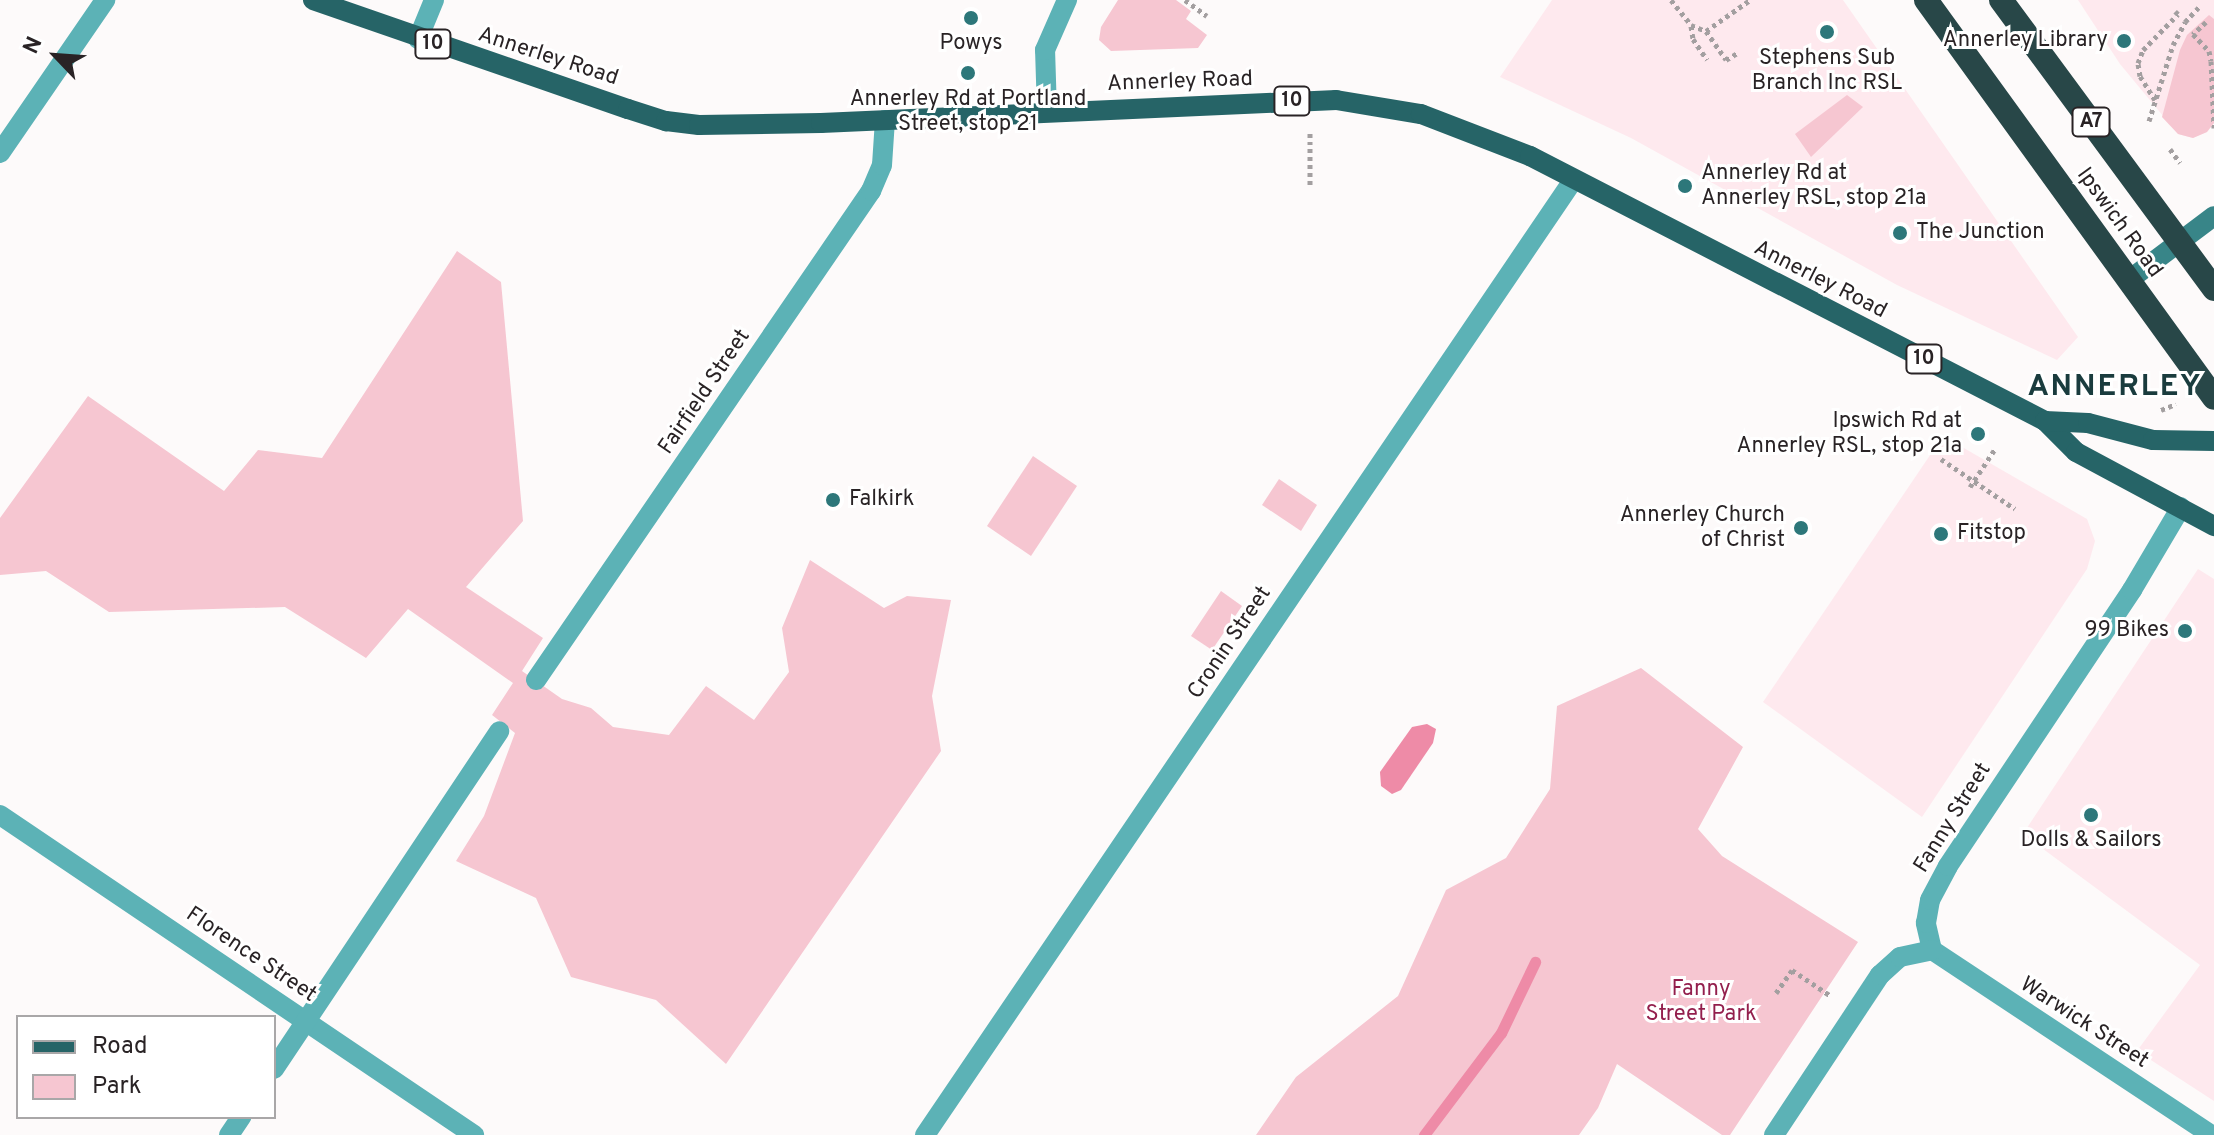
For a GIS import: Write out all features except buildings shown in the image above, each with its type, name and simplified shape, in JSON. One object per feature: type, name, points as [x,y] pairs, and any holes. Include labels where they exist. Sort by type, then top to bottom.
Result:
[{"type":"highway","name":"Ipswich Road","points":[[1926,0],[2214,398]]},
{"type":"highway","name":"Ipswich Road","points":[[2001,0],[2214,289]]},
{"type":"main road","name":"Annerley Road","points":[[313,0],[418,39],[666,121],[736,126],[1336,100],[1421,114],[1530,156],[2045,421],[2076,452],[2214,526]]},
{"type":"main road","name":"Annerley Road","points":[[2045,421],[2088,423],[2167,442],[2214,441]]},
{"type":"street","points":[[0,153],[105,0]]},
{"type":"street","points":[[418,39],[434,0]]},
{"type":"street","points":[[1047,112],[1045,50],[1067,0]]},
{"type":"street","name":"Fairfield Street","points":[[536,680],[863,203],[882,165],[885,120]]},
{"type":"street","name":"Cronin Street","points":[[925,1135],[1574,179]]},
{"type":"street","points":[[2129,280],[2181,244],[2214,216]]},
{"type":"street","name":"Fanny Street","points":[[1932,950],[1926,923],[1930,900],[1948,866],[2132,590],[2181,507]]},
{"type":"street","points":[[276,1066],[499,731]]},
{"type":"street","name":"Florence Street","points":[[0,815],[474,1135]]},
{"type":"street","points":[[1774,1135],[1890,964],[1900,957],[1932,950]]},
{"type":"street","name":"Warwick Street","points":[[1932,950],[2211,1135]]},
{"type":"path","points":[[1185,0],[1207,16]]},
{"type":"path","points":[[1671,0],[1691,25],[1706,31],[1726,60],[1739,52]]},
{"type":"path","points":[[1706,31],[1750,0]]},
{"type":"path","points":[[2149,121],[2173,45],[2185,22],[2200,6]]},
{"type":"path","points":[[2155,101],[2140,76],[2138,63],[2143,50],[2177,13],[2185,22]]},
{"type":"path","points":[[2206,22],[2193,34],[2209,51],[2214,128]]},
{"type":"path","points":[[1691,25],[1693,39],[1707,60]]},
{"type":"path","points":[[1310,138],[1310,185]]},
{"type":"path","points":[[2170,149],[2180,163]]},
{"type":"path","points":[[2160,408],[2176,404]]},
{"type":"path","points":[[1972,484],[1995,449]]},
{"type":"path","points":[[1941,459],[1972,484],[2015,509]]},
{"type":"path","points":[[1776,993],[1792,970],[1835,999]]},
{"type":"shaded area","points":[[1552,0],[1843,0],[2078,337],[2057,360],[1897,285],[1631,138],[1500,77]]},
{"type":"shaded area","points":[[2078,0],[2214,0],[2214,123],[2207,132],[2193,138],[2178,134],[2120,64]]},
{"type":"shaded area","points":[[1943,436],[2087,519],[2095,541],[2087,569],[1922,817],[1763,702]]},
{"type":"shaded area","points":[[2198,569],[2214,579],[2214,1101],[2137,1051],[2200,965],[2023,834]]},
{"type":"shaded area","points":[[1427,724],[1436,729],[1433,743],[1401,790],[1392,794],[1381,786],[1380,772],[1412,727]]},
{"type":"green space","points":[[1118,0],[1176,0],[1191,11],[1186,19],[1207,35],[1198,48],[1111,51],[1099,40],[1101,27]]},
{"type":"green space","points":[[2209,15],[2214,19],[2214,123],[2207,132],[2193,138],[2178,134],[2162,117],[2180,50],[2187,35]]},
{"type":"green space","points":[[1847,95],[1863,107],[1811,157],[1795,134]]},
{"type":"green space","points":[[457,251],[501,282],[523,521],[466,587],[543,638],[522,671],[562,699],[591,708],[613,727],[669,735],[706,686],[754,720],[789,672],[782,628],[810,560],[884,608],[907,596],[951,600],[932,696],[941,751],[726,1064],[656,1000],[571,977],[536,898],[456,861],[484,816],[515,733],[492,715],[513,683],[408,609],[366,658],[285,607],[109,612],[46,571],[0,575],[0,518],[88,396],[224,491],[258,450],[322,458]]},
{"type":"green space","points":[[1033,456],[1077,486],[1031,556],[987,526]]},
{"type":"green space","points":[[1279,479],[1317,505],[1301,531],[1262,505]]},
{"type":"green space","points":[[1221,591],[1242,606],[1212,650],[1191,636]]},
{"type":"green space","name":"Fanny Street Park","points":[[1641,668],[1743,747],[1698,829],[1722,856],[1858,942],[1730,1135],[1722,1135],[1617,1064],[1598,1108],[1579,1135],[1256,1135],[1296,1077],[1398,996],[1446,890],[1506,858],[1550,789],[1557,706]]},
{"type":"waterway","points":[[1424,1135],[1501,1033],[1535,962]]},
{"type":"place","name":"Powys","points":[[971,18]]},
{"type":"place","name":"Stephens Sub Branch Inc RSL","points":[[1827,32]]},
{"type":"place","name":"Annerley Library","points":[[2124,41]]},
{"type":"place","name":"Annerley Rd at Portland Street, stop 21","points":[[968,73]]},
{"type":"place","name":"Annerley Rd at Annerley RSL, stop 21a","points":[[1685,186]]},
{"type":"place","name":"The Junction","points":[[1900,233]]},
{"type":"place","name":"Ipswich Rd at Annerley RSL, stop 21a","points":[[1978,434]]},
{"type":"place","name":"Falkirk","points":[[833,500]]},
{"type":"place","name":"Annerley Church of Christ","points":[[1801,528]]},
{"type":"place","name":"Fitstop","points":[[1941,534]]},
{"type":"place","name":"99 Bikes","points":[[2185,631]]},
{"type":"place","name":"Dolls & Sailors","points":[[2091,815]]},
{"type":"district","name":"ANNERLEY","points":[[2115,388]]}]
